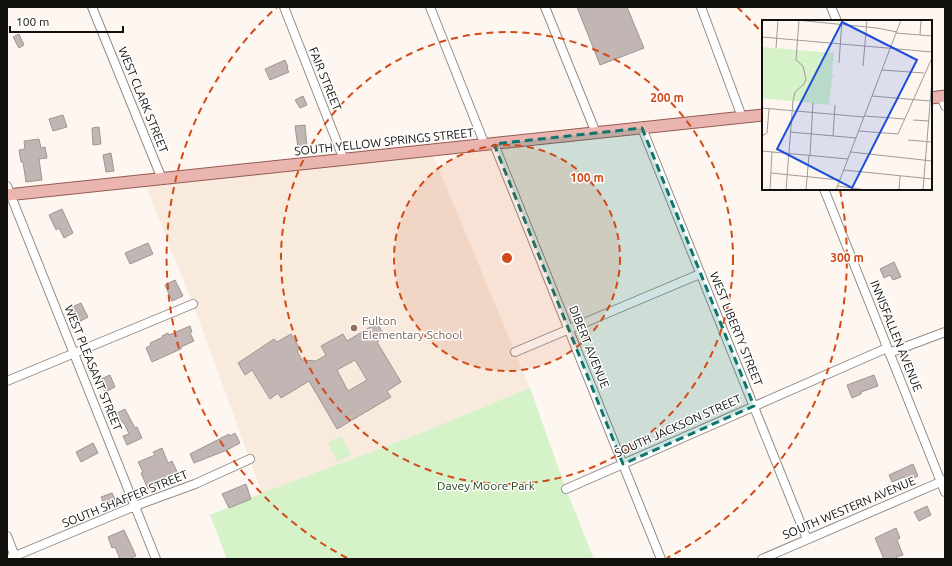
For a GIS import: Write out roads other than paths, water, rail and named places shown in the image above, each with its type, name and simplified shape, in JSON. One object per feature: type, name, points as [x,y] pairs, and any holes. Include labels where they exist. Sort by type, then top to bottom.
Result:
[{"type":"main road","name":"SOUTH YELLOW SPRINGS STREET","points":[[8,192],[162,179],[762,115]]},
{"type":"street","name":"WEST CLARK STREET","points":[[92,7],[162,179]]},
{"type":"street","name":"FAIR STREET","points":[[284,7],[344,160]]},
{"type":"street","name":"DIBERT AVENUE","points":[[430,7],[569,329],[661,559]]},
{"type":"street","points":[[545,7],[596,133]]},
{"type":"street","points":[[701,7],[742,117]]},
{"type":"street","points":[[832,7],[837,20]]},
{"type":"street","name":"WEST LIBERTY STREET","points":[[642,128],[807,539]]},
{"type":"street","name":"INNISFALLEN AVENUE","points":[[824,190],[888,350],[943,481],[945,492]]},
{"type":"street","name":"WEST PLEASANT STREET","points":[[8,192],[156,559]]},
{"type":"street","points":[[515,352],[700,274]]},
{"type":"street","points":[[7,381],[193,304]]},
{"type":"street","name":"SOUTH JACKSON STREET","points":[[566,489],[754,406],[888,350],[945,332]]},
{"type":"street","name":"SOUTH SHAFFER STREET","points":[[13,558],[135,506],[195,484],[250,459]]},
{"type":"street","name":"SOUTH WESTERN AVENUE","points":[[762,559],[943,481]]},
{"type":"street","points":[[7,536],[13,558]]},
{"type":"place","name":"Fulton Elementary School","points":[[354,328]]},
{"type":"park label","name":"Davey Moore Park","points":[[486,486]]}]
